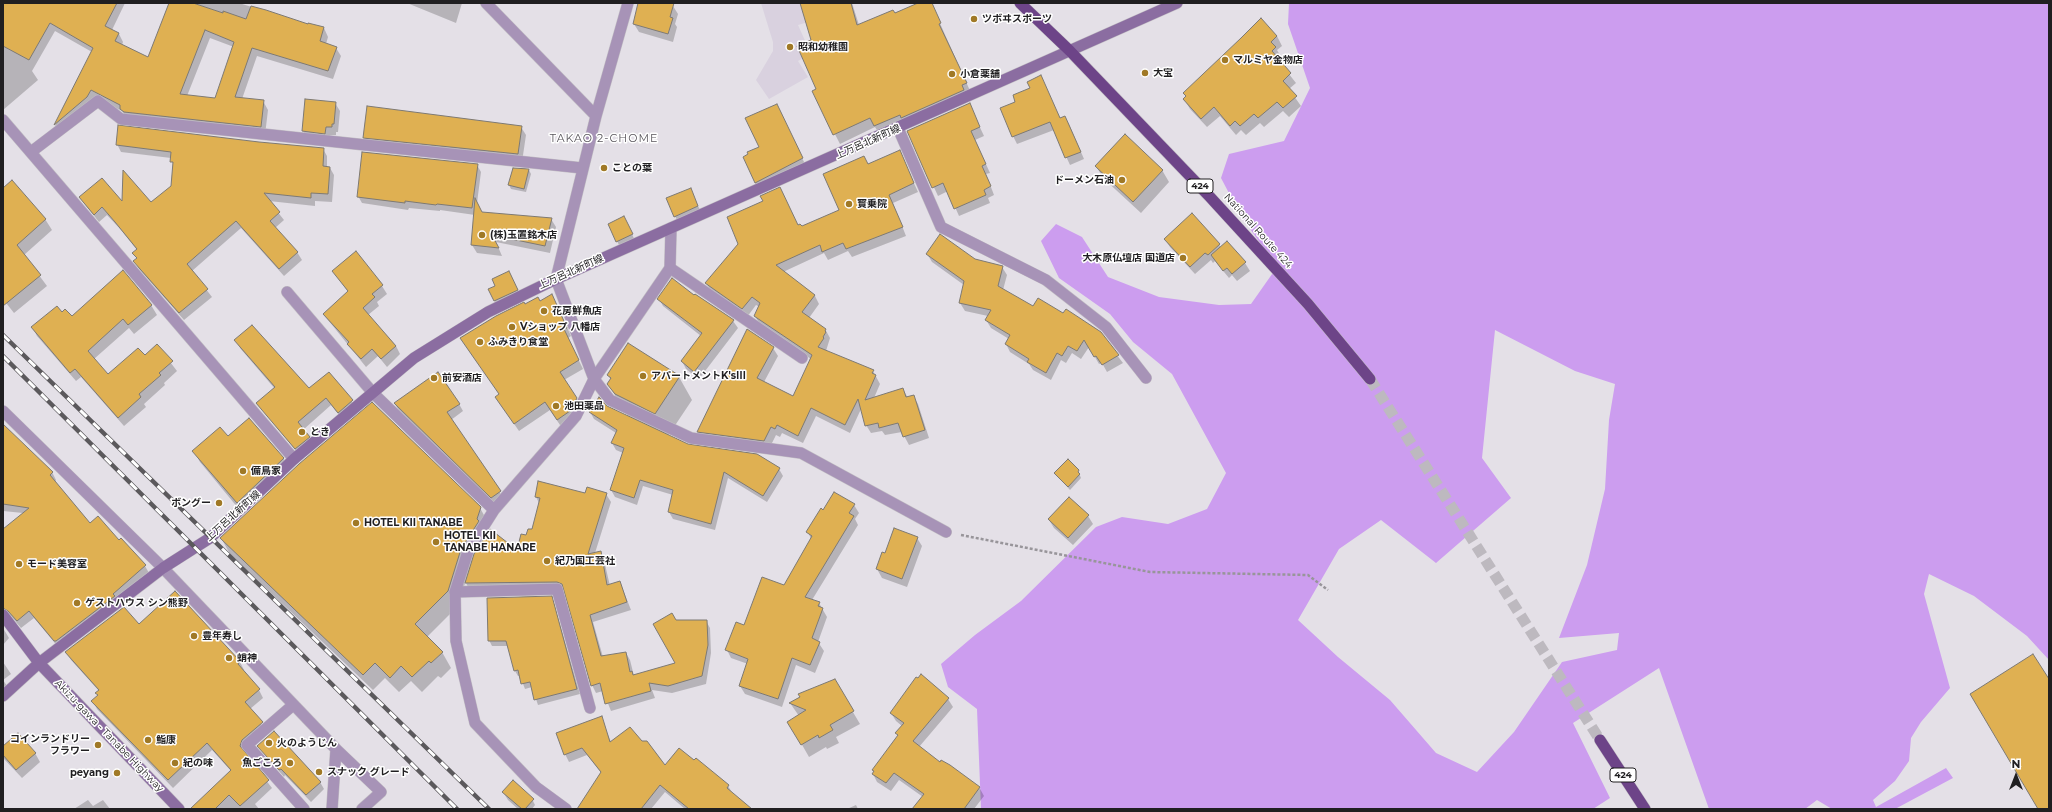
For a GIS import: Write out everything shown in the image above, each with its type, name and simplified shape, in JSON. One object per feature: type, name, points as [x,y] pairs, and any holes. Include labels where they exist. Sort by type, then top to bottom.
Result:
[{"type":"highway","name":"National Route 424","points":[[1020,3],[1070,51],[1210,197],[1308,304],[1370,379]]},
{"type":"highway","name":"424","points":[[1600,740],[1645,809]]},
{"type":"main road","name":"上万呂北新町線","points":[[3,696],[40,663],[163,568],[210,538],[294,459],[414,358],[488,312],[556,279],[1177,3]]},
{"type":"main road","name":"Akizu-gawa - Tanabe Highway","points":[[3,615],[40,663],[179,809]]},
{"type":"street","points":[[486,3],[596,116]]},
{"type":"street","points":[[628,3],[582,168],[556,279],[594,379],[610,400],[691,438],[801,453],[946,532]]},
{"type":"street","points":[[31,152],[98,101],[121,119],[582,168]]},
{"type":"street","points":[[3,120],[294,459]]},
{"type":"street","points":[[898,128],[941,227],[1046,280],[1106,327],[1146,378]]},
{"type":"street","points":[[566,809],[536,787],[475,724],[456,641],[455,592],[468,551],[494,510],[576,416],[594,379],[670,268],[671,228]]},
{"type":"street","points":[[670,268],[802,358]]},
{"type":"street","points":[[287,292],[373,393],[494,510]]},
{"type":"street","points":[[3,411],[163,568],[293,705],[381,792],[362,809]]},
{"type":"street","points":[[455,592],[557,589],[590,708]]},
{"type":"street","points":[[293,705],[247,745],[304,809]]},
{"type":"street","points":[[332,809],[336,749]]},
{"type":"path","points":[[946,532],[1150,572],[1308,575],[1328,590]]},
{"type":"shaded area","name":"昭和幼稚園","points":[[761,3],[851,3],[852,9],[798,25],[811,54],[798,61],[808,77],[769,99],[756,80],[773,51],[773,42]]},
{"type":"shaded area","points":[[1289,3],[2049,3],[2049,660],[2027,636],[1974,596],[1929,574],[1924,594],[1950,688],[1921,722],[1911,738],[1909,761],[1895,781],[1873,800],[1876,807],[1946,768],[1953,778],[1895,809],[1832,809],[1817,800],[1805,809],[1709,809],[1659,668],[1573,723],[1610,798],[1593,809],[981,809],[977,709],[948,687],[941,664],[975,635],[1021,601],[1096,527],[1122,517],[1168,524],[1207,509],[1226,473],[1172,374],[1133,342],[1110,314],[1059,278],[1041,241],[1056,224],[1082,237],[1108,277],[1159,297],[1219,305],[1251,304],[1277,267],[1241,216],[1221,178],[1229,154],[1284,141],[1310,88],[1288,24]],"holes":[[[1495,330],[1575,371],[1615,384],[1609,420],[1605,489],[1587,565],[1559,638],[1619,633],[1617,650],[1562,662],[1514,732],[1477,772],[1436,753],[1390,700],[1338,657],[1298,620],[1339,549],[1381,520],[1436,563],[1511,498],[1482,458]]]},
{"type":"building","points":[[3,3],[117,3],[105,26],[119,33],[115,41],[148,57],[169,3],[193,3],[246,19],[251,6],[308,24],[324,27],[320,41],[337,47],[328,71],[252,48],[235,97],[264,100],[261,127],[124,112],[120,109],[120,105],[91,90],[87,97],[54,125],[93,48],[50,23],[29,60],[3,46]],"holes":[[[205,30],[234,42],[215,98],[180,94]]]},
{"type":"building","points":[[638,3],[674,3],[670,17],[673,18],[668,34],[633,24]]},
{"type":"building","points":[[800,3],[851,3],[857,25],[893,10],[895,13],[918,3],[932,3],[941,23],[939,24],[967,83],[962,85],[964,90],[901,118],[900,115],[874,126],[870,118],[833,135],[812,91],[816,89],[797,46],[811,40]]},
{"type":"building","points":[[1261,18],[1277,36],[1271,42],[1276,47],[1272,51],[1291,73],[1283,81],[1297,96],[1283,108],[1277,102],[1258,118],[1254,114],[1240,126],[1235,121],[1230,126],[1214,107],[1201,119],[1183,99],[1186,96],[1183,93]]},
{"type":"building","points":[[1041,75],[1060,118],[1065,116],[1081,152],[1065,158],[1050,122],[1012,137],[1000,108],[1015,102],[1013,95],[1030,88],[1027,82]]},
{"type":"building","points":[[305,99],[336,102],[334,124],[332,124],[332,127],[326,127],[325,134],[302,131]]},
{"type":"building","points":[[970,103],[980,127],[971,131],[986,164],[982,166],[991,186],[984,190],[986,195],[954,209],[943,183],[932,188],[907,131]]},
{"type":"building","points":[[777,104],[803,158],[755,183],[743,157],[748,154],[747,152],[759,147],[745,118]]},
{"type":"building","points":[[367,106],[522,126],[518,154],[363,138]]},
{"type":"building","points":[[118,125],[259,142],[324,148],[323,166],[330,167],[328,194],[311,193],[311,198],[264,193],[280,212],[270,221],[298,252],[279,269],[236,221],[187,264],[208,289],[179,313],[133,261],[137,258],[132,253],[137,249],[115,222],[102,207],[94,215],[79,197],[102,178],[122,201],[123,170],[151,202],[171,186],[173,162],[170,162],[171,152],[116,145]]},
{"type":"building","points":[[1125,134],[1163,170],[1133,202],[1095,166]]},
{"type":"building","points":[[900,150],[914,183],[889,195],[903,227],[846,249],[843,243],[822,252],[820,245],[776,265],[815,295],[802,312],[826,329],[824,338],[818,347],[874,370],[872,373],[876,375],[865,400],[903,388],[906,397],[914,395],[925,430],[903,437],[898,423],[879,428],[878,423],[865,426],[858,399],[845,425],[811,408],[798,436],[777,425],[775,429],[771,427],[764,441],[697,432],[747,329],[774,347],[757,378],[793,396],[812,355],[754,316],[760,303],[752,297],[742,309],[705,283],[738,244],[727,217],[763,201],[760,196],[780,187],[798,225],[800,224],[802,226],[839,210],[823,174],[864,156],[868,164]]},
{"type":"building","points":[[362,152],[478,164],[472,208],[405,201],[405,203],[357,197]]},
{"type":"building","points":[[513,168],[529,169],[524,189],[508,185]]},
{"type":"building","points":[[12,180],[46,219],[17,245],[41,275],[3,306],[3,188]]},
{"type":"building","points":[[691,188],[698,206],[674,217],[666,198]]},
{"type":"building","points":[[475,198],[482,212],[552,218],[545,246],[492,235],[499,248],[471,245]]},
{"type":"building","points":[[1192,213],[1220,244],[1208,255],[1205,253],[1190,267],[1164,239]]},
{"type":"building","points":[[624,216],[633,234],[616,242],[608,224]]},
{"type":"building","points":[[940,234],[975,259],[1003,266],[998,286],[1033,306],[1038,298],[1063,313],[1066,309],[1101,332],[1119,355],[1102,365],[1096,356],[1094,357],[1084,340],[1077,351],[1068,346],[1062,356],[1057,353],[1046,373],[1027,362],[1029,359],[1005,344],[1010,335],[985,320],[991,310],[959,303],[964,281],[926,254]]},
{"type":"building","points":[[1227,241],[1246,262],[1232,274],[1227,268],[1223,271],[1211,255]]},
{"type":"building","points":[[356,251],[383,285],[372,294],[375,297],[363,308],[396,346],[381,359],[372,349],[361,359],[347,344],[349,342],[323,314],[348,291],[332,271]]},
{"type":"building","points":[[123,270],[152,305],[128,325],[123,319],[88,351],[108,374],[138,348],[145,355],[157,344],[173,361],[159,373],[161,375],[139,394],[141,397],[118,418],[75,369],[70,373],[31,327],[57,306],[62,312],[65,309],[72,316]]},
{"type":"building","points":[[509,271],[518,290],[494,301],[488,289],[495,286],[492,279]]},
{"type":"building","points":[[672,278],[694,295],[695,294],[734,320],[694,372],[681,361],[702,333],[657,299]]},
{"type":"building","points":[[552,294],[567,328],[564,329],[579,360],[560,372],[577,398],[570,411],[557,420],[545,402],[514,424],[495,397],[499,394],[460,338],[496,316],[524,302],[525,304],[538,297],[540,301]]},
{"type":"building","points":[[252,325],[309,388],[329,372],[353,400],[338,413],[326,398],[298,422],[310,437],[295,449],[256,403],[275,387],[234,340]]},
{"type":"building","name":"アパートメントK'sⅢ","points":[[628,343],[680,376],[655,414],[615,394],[607,384],[611,378],[607,375]]},
{"type":"building","points":[[438,372],[460,404],[447,412],[501,491],[491,498],[394,403]]},
{"type":"building","points":[[599,397],[607,406],[688,444],[757,454],[780,468],[763,496],[724,472],[711,524],[668,512],[673,490],[640,480],[634,498],[610,490],[624,448],[611,443],[617,430],[589,412]]},
{"type":"building","name":"HOTEL KII TANABE","points":[[372,402],[481,507],[477,519],[479,521],[461,549],[448,591],[415,624],[443,652],[431,663],[429,661],[412,677],[401,666],[390,678],[375,663],[363,675],[220,538],[299,464]]},
{"type":"building","points":[[249,418],[284,458],[237,503],[192,451],[220,427],[228,436]]},
{"type":"building","points":[[3,424],[53,472],[50,475],[90,523],[98,516],[119,540],[121,538],[146,565],[113,594],[115,596],[56,641],[54,641],[29,611],[17,621],[8,611],[3,608],[3,529],[29,508],[3,504]]},
{"type":"building","points":[[1068,459],[1079,470],[1078,472],[1080,474],[1068,487],[1054,473]]},
{"type":"building","points":[[538,481],[585,493],[587,487],[607,493],[588,554],[601,551],[607,585],[620,581],[627,602],[590,615],[601,656],[626,652],[630,672],[632,671],[633,675],[675,663],[653,624],[672,613],[676,620],[707,620],[708,645],[702,676],[668,686],[649,683],[651,691],[605,704],[600,683],[591,686],[562,584],[557,582],[465,583],[474,554],[490,529],[517,550],[521,534],[526,535],[528,529],[532,529],[540,498],[535,497]]},
{"type":"building","points":[[834,492],[855,504],[849,513],[854,516],[805,597],[820,602],[818,606],[823,608],[812,638],[820,642],[810,665],[792,658],[778,699],[739,686],[748,659],[725,650],[736,622],[744,625],[762,577],[784,585],[812,536],[806,532],[821,508],[823,510]]},
{"type":"building","points":[[1069,497],[1089,515],[1068,538],[1048,519]]},
{"type":"building","points":[[894,528],[918,537],[902,579],[876,569],[882,552],[885,553]]},
{"type":"building","points":[[175,591],[240,661],[238,664],[260,689],[245,702],[263,722],[242,740],[240,746],[269,780],[240,806],[229,795],[215,809],[190,809],[231,770],[207,743],[168,780],[91,701],[98,695],[95,693],[99,690],[65,652],[124,607],[139,624]]},
{"type":"building","points":[[552,596],[577,689],[534,700],[530,682],[521,684],[518,670],[514,671],[506,641],[488,641],[487,598]]},
{"type":"building","points":[[2033,654],[2049,679],[2049,809],[2038,809],[1970,694]]},
{"type":"building","points":[[921,674],[949,698],[913,741],[940,762],[941,760],[950,765],[980,787],[964,809],[912,809],[924,794],[894,773],[886,783],[872,774],[874,771],[872,770],[898,735],[895,733],[904,723],[890,713],[916,677],[918,678]]},
{"type":"building","points":[[835,679],[854,711],[830,725],[833,730],[819,738],[818,735],[801,745],[787,722],[806,710],[789,703],[800,697],[798,694]]},
{"type":"building","points":[[602,716],[610,742],[630,727],[642,741],[647,741],[665,765],[679,748],[694,760],[696,758],[729,785],[727,788],[752,809],[689,809],[660,785],[641,809],[577,809],[601,772],[582,748],[564,755],[556,733]]},
{"type":"building","points":[[274,731],[321,782],[306,795],[281,769],[279,770],[257,746]]},
{"type":"building","points":[[18,733],[36,753],[16,770],[3,755],[3,746]]},
{"type":"building","points":[[513,780],[534,799],[525,809],[522,809],[502,792]]},
{"type":"tunnel","points":[[1370,379],[1600,740]]},
{"type":"railway","points":[[3,335],[489,809]]},
{"type":"railway","points":[[3,356],[457,809]]},
{"type":"place","name":"ツボヰスポーツ","points":[[974,19]]},
{"type":"place","name":"昭和幼稚園","points":[[790,47]]},
{"type":"place","name":"マルミヤ金物店","points":[[1225,60]]},
{"type":"place","name":"大宝","points":[[1145,73]]},
{"type":"place","name":"小倉薬舗","points":[[952,74]]},
{"type":"place","name":"ことの葉","points":[[604,168]]},
{"type":"place","name":"ドーメン石油","points":[[1122,180]]},
{"type":"place","name":"寳乗院","points":[[849,204]]},
{"type":"place","name":"(株)玉置銘木店","points":[[482,235]]},
{"type":"place","name":"大木原仏壇店 国道店","points":[[1183,258]]},
{"type":"place","name":"花房鮮魚店","points":[[544,311]]},
{"type":"place","name":"Vショップ 八幡店","points":[[512,327]]},
{"type":"place","name":"ふみきり食堂","points":[[480,342]]},
{"type":"place","name":"アパートメントK'sⅢ","points":[[643,376]]},
{"type":"place","name":"前安酒店","points":[[434,378]]},
{"type":"place","name":"池田薬品","points":[[556,406]]},
{"type":"place","name":"とき","points":[[302,432]]},
{"type":"place","name":"備鳥家","points":[[243,471]]},
{"type":"place","name":"ボングー","points":[[219,503]]},
{"type":"place","name":"HOTEL KII TANABE","points":[[356,523]]},
{"type":"place","name":"HOTEL KII TANABE HANARE","points":[[436,542]]},
{"type":"place","name":"紀乃国工芸社","points":[[547,561]]},
{"type":"place","name":"モード美容室","points":[[19,564]]},
{"type":"place","name":"ゲストハウス シン熊野","points":[[77,603]]},
{"type":"place","name":"豊年寿し","points":[[194,636]]},
{"type":"place","name":"蛸神","points":[[229,658]]},
{"type":"place","name":"鮨康","points":[[148,740]]},
{"type":"place","name":"火のようじん","points":[[269,743]]},
{"type":"place","name":"コインランドリー フラワー","points":[[98,745]]},
{"type":"place","name":"紀の味","points":[[175,763]]},
{"type":"place","name":"魚ごころ","points":[[290,763]]},
{"type":"place","name":"スナック グレード","points":[[319,772]]},
{"type":"place","name":"peyang","points":[[117,773]]},
{"type":"district","name":"TAKAO 2-CHOME","points":[[604,139]]}]
